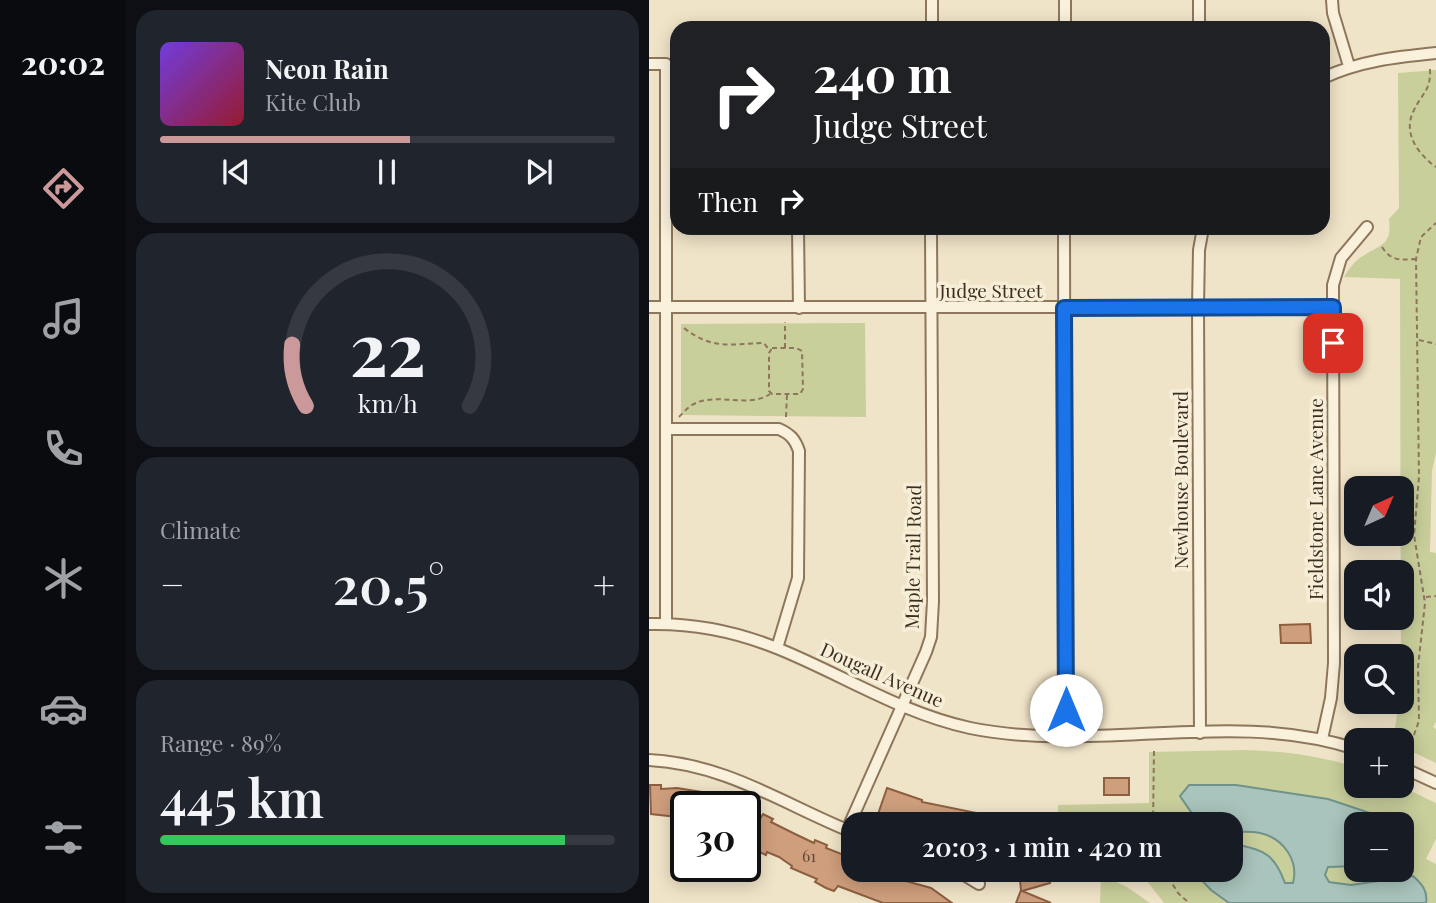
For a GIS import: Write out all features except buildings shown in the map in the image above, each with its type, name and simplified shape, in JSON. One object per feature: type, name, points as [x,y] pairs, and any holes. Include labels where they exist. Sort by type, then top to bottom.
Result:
[{"type":"street","points":[[932,0],[932,21]]},
{"type":"street","points":[[1065,0],[1065,21]]},
{"type":"street","points":[[1199,0],[1199,21]]},
{"type":"street","points":[[1332,0],[1333,13],[1349,66]]},
{"type":"street","points":[[1330,75],[1349,66],[1436,53]]},
{"type":"street","points":[[649,64],[670,61]]},
{"type":"street","points":[[666,64],[666,623]]},
{"type":"street","name":"Fieldstone Lane Avenue","points":[[1322,739],[1331,698],[1334,663],[1333,285],[1341,258],[1367,227]]},
{"type":"street","points":[[798,235],[799,309]]},
{"type":"street","name":"Maple Trail Road","points":[[858,812],[926,652],[933,620],[931,235]]},
{"type":"street","points":[[1064,235],[1065,736]]},
{"type":"street","name":"Newhouse Boulevard","points":[[1200,733],[1198,307],[1202,235]]},
{"type":"street","name":"Judge Street","points":[[649,307],[1333,307]]},
{"type":"street","points":[[667,429],[779,429],[795,441],[799,451],[800,564],[796,590],[777,648]]},
{"type":"street","name":"Dougall Avenue","points":[[649,624],[666,623],[731,634],[777,648],[902,707],[971,728],[1020,735],[1065,736],[1263,732],[1322,739],[1344,745]]},
{"type":"street","points":[[649,760],[685,763],[726,774],[841,827]]},
{"type":"street","points":[[1414,773],[1436,783]]},
{"type":"path","points":[[1430,69],[1428,90],[1414,110],[1410,126],[1416,149],[1436,167]]},
{"type":"path","points":[[1414,735],[1419,721],[1418,667],[1425,597],[1414,535],[1419,477],[1416,259],[1421,237],[1436,223]]},
{"type":"path","points":[[1382,247],[1388,256],[1399,261],[1416,259]]},
{"type":"path","points":[[785,322],[785,348]]},
{"type":"path","points":[[683,328],[704,342],[722,345],[764,343],[769,350],[771,393]]},
{"type":"path","points":[[1418,340],[1436,344]]},
{"type":"path","points":[[679,417],[701,402],[762,400],[771,393],[802,392],[803,353],[798,348],[769,350]]},
{"type":"path","points":[[786,417],[787,394]]},
{"type":"path","points":[[1425,597],[1436,596]]},
{"type":"path","points":[[1153,812],[1154,750]]},
{"type":"path","points":[[1170,882],[1177,893],[1189,903]]},
{"type":"green space","points":[[1436,70],[1436,453],[1432,471],[1430,552],[1436,553],[1436,722],[1433,727],[1436,729],[1436,763],[1414,753],[1414,728],[1395,728],[1397,714],[1414,714],[1414,644],[1401,644],[1401,630],[1414,630],[1414,560],[1401,560],[1401,546],[1414,546],[1414,476],[1400,476],[1400,279],[1344,277],[1357,260],[1384,243],[1389,234],[1389,219],[1399,208],[1398,73]]},
{"type":"green space","points":[[865,323],[866,417],[681,415],[681,324]]},
{"type":"green space","points":[[1244,750],[1287,753],[1344,764],[1344,798],[1414,798],[1414,793],[1436,803],[1436,839],[1426,859],[1436,864],[1436,903],[1164,903],[1148,882],[1243,882],[1243,812],[1058,812],[1058,805],[1149,803],[1149,752]]},
{"type":"green space","points":[[1101,882],[1116,882],[1150,903],[1100,903]]},
{"type":"water","points":[[1189,785],[1236,785],[1328,799],[1367,812],[1344,812],[1344,866],[1328,867],[1325,875],[1329,882],[1351,885],[1414,882],[1414,877],[1424,888],[1426,903],[1229,903],[1203,882],[1243,882],[1243,846],[1271,858],[1285,883],[1293,883],[1294,866],[1291,858],[1276,840],[1260,833],[1243,832],[1243,812],[1191,812],[1180,796]]},
{"type":"route","points":[[1066,710],[1064,308],[1333,307],[1333,343]]}]
